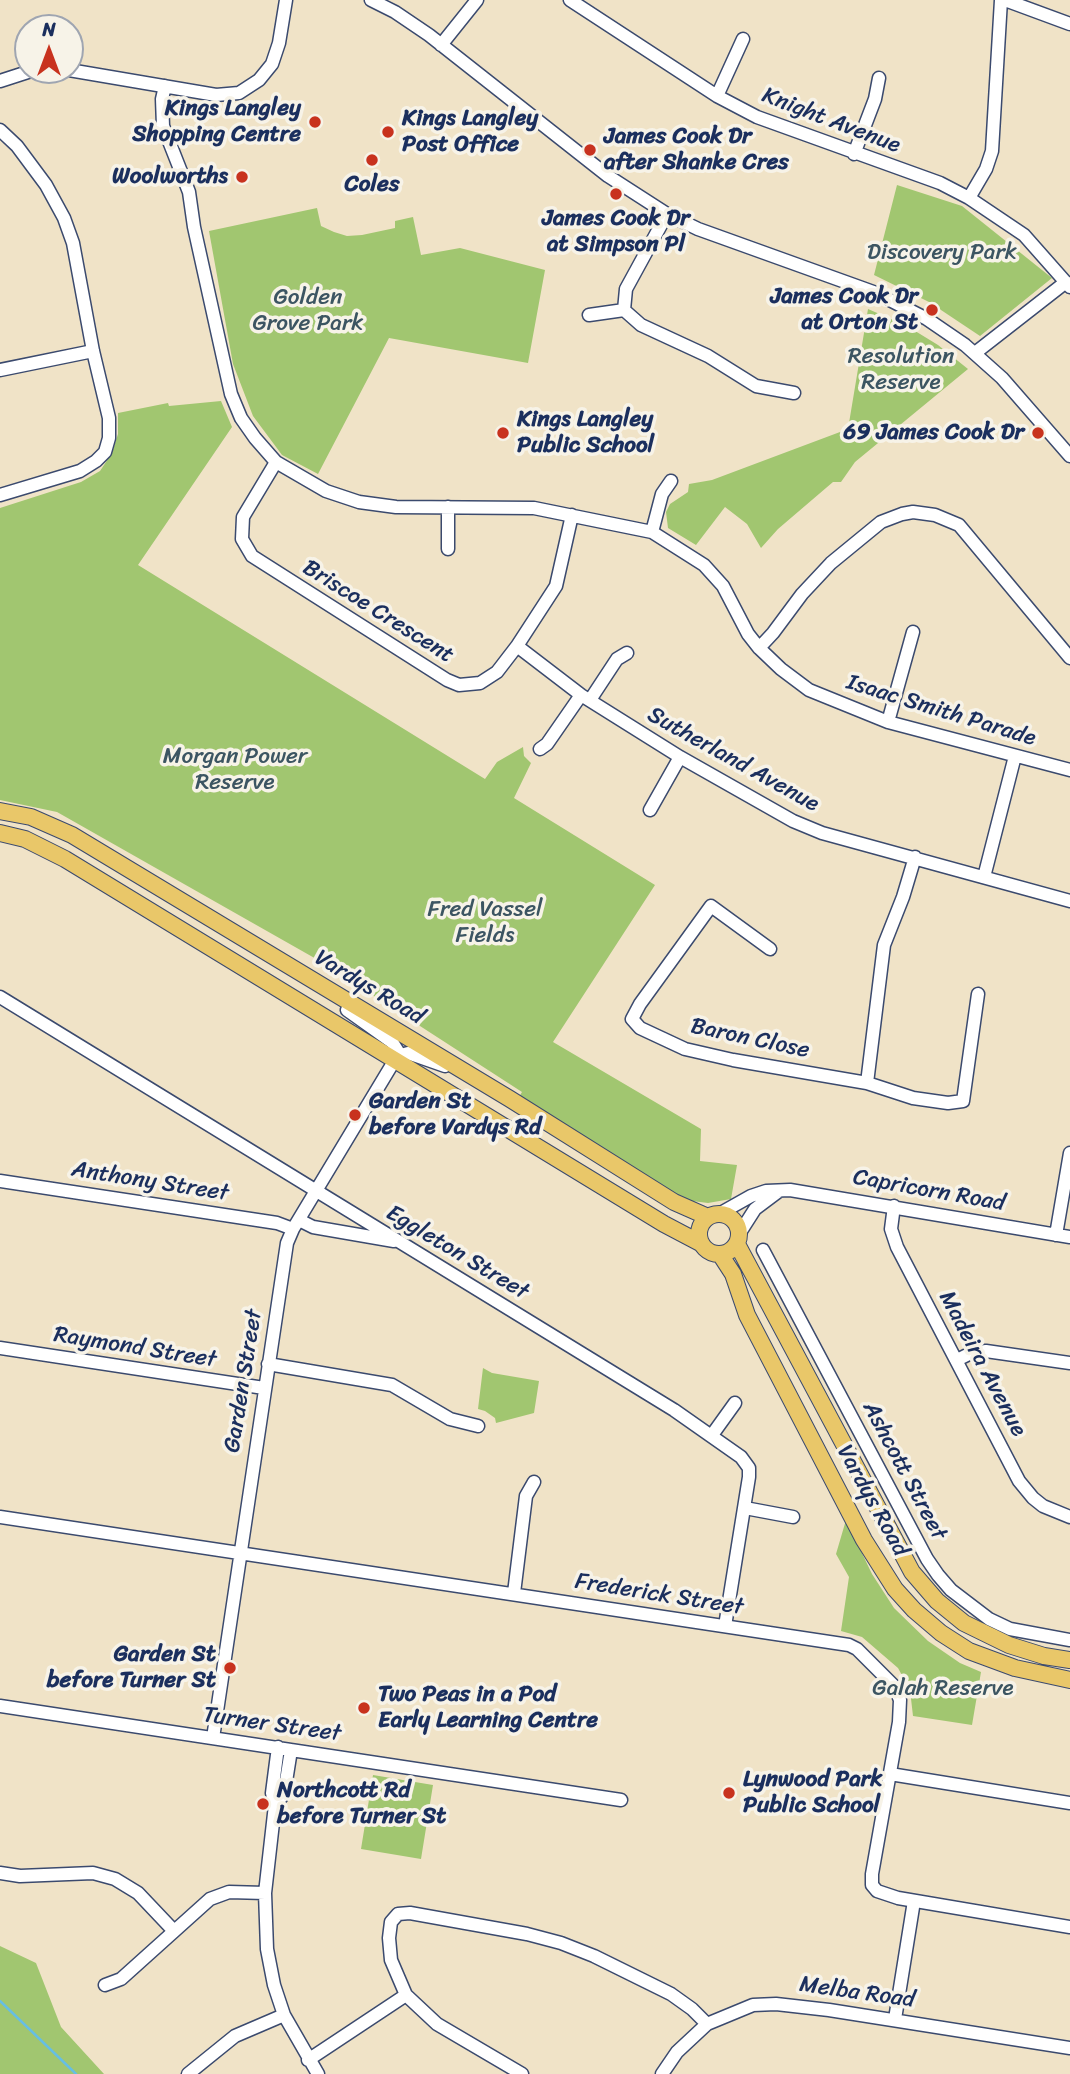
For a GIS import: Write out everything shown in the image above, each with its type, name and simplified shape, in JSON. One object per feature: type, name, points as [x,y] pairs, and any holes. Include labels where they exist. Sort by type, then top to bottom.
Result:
[{"type":"main road","name":"Vardys Road","points":[[0,811],[31,817],[72,835],[674,1202],[714,1216]]},
{"type":"main road","name":"Vardys Road","points":[[0,833],[25,839],[65,859],[664,1224],[702,1244]]},
{"type":"main road","points":[[714,1216],[731,1218],[735,1222],[738,1239],[730,1251],[720,1254],[708,1251],[702,1244],[700,1227],[714,1216]]},
{"type":"main road","name":"Vardys Road","points":[[738,1239],[912,1572],[937,1601],[964,1623],[1009,1644],[1044,1656],[1070,1660]]},
{"type":"main road","name":"Vardys Road","points":[[720,1254],[733,1274],[747,1315],[853,1518],[895,1589],[914,1610],[969,1651],[1015,1668],[1070,1679]]},
{"type":"street","points":[[84,72],[216,95],[239,93],[266,73],[276,56],[286,0]]},
{"type":"street","points":[[371,0],[405,18],[608,176],[667,214],[698,229],[896,302],[927,319],[975,352],[1014,389],[1070,456]]},
{"type":"street","points":[[441,45],[477,0]]},
{"type":"street","name":"Knight Avenue","points":[[570,0],[717,96],[757,117],[940,183],[969,198],[1024,235],[1068,284]]},
{"type":"street","points":[[969,198],[986,169],[992,151],[1003,0],[1070,24]]},
{"type":"street","points":[[717,96],[743,39]]},
{"type":"street","points":[[854,154],[875,99],[879,78]]},
{"type":"street","name":"Isaac Smith Parade","points":[[165,86],[162,99],[163,126],[189,192],[194,227],[231,394],[241,418],[276,462],[326,491],[359,502],[396,506],[519,507],[572,515],[652,533],[694,558],[715,576],[759,648],[809,690],[888,722],[1070,770]]},
{"type":"street","points":[[0,130],[17,145],[46,185],[64,218],[73,243],[93,351],[109,418],[109,438],[105,452],[80,471],[0,495]]},
{"type":"street","points":[[624,310],[626,289],[667,214]]},
{"type":"street","points":[[975,352],[1068,284]]},
{"type":"street","points":[[589,315],[624,310]]},
{"type":"street","points":[[624,310],[641,326],[708,356],[756,386],[794,393]]},
{"type":"street","points":[[0,370],[93,351]]},
{"type":"street","name":"Briscoe Crescent","points":[[276,462],[246,512],[242,523],[244,545],[258,562],[452,683],[480,683],[497,672],[517,646],[556,586],[572,515]]},
{"type":"street","points":[[652,533],[662,495],[671,481]]},
{"type":"street","points":[[448,507],[448,549]]},
{"type":"street","points":[[759,648],[831,563],[881,522],[913,512],[935,515],[959,525],[1070,658]]},
{"type":"street","points":[[888,722],[913,632]]},
{"type":"street","name":"Sutherland Avenue","points":[[517,646],[586,697],[680,757],[793,821],[822,833],[1070,901]]},
{"type":"street","points":[[540,749],[617,659],[627,653]]},
{"type":"street","points":[[984,877],[1015,756]]},
{"type":"street","points":[[650,810],[680,757]]},
{"type":"street","points":[[915,857],[884,946],[867,1083],[913,1098],[947,1103],[963,1101],[978,994]]},
{"type":"street","name":"Baron Close","points":[[770,949],[711,906],[632,1019],[640,1028],[685,1049],[867,1083]]},
{"type":"street","points":[[321,985],[334,1001],[392,1042],[400,1051],[397,1059]]},
{"type":"street","name":"Eggleton Street","points":[[0,997],[712,1435],[741,1457],[749,1468],[750,1477],[725,1626]]},
{"type":"street","points":[[397,1059],[404,1053],[416,1055],[471,1076]]},
{"type":"street","name":"Garden Street","points":[[213,1738],[285,1250],[296,1225],[397,1059]]},
{"type":"street","points":[[1056,1235],[1070,1153]]},
{"type":"street","name":"Anthony Street","points":[[0,1181],[401,1242]]},
{"type":"street","name":"Capricorn Road","points":[[714,1216],[766,1191],[806,1191],[1070,1237]]},
{"type":"street","points":[[738,1239],[755,1209],[779,1191]]},
{"type":"street","name":"Madeira Avenue","points":[[894,1206],[891,1229],[897,1247],[1019,1481],[1043,1506],[1070,1517]]},
{"type":"street","name":"Ashcott Street","points":[[763,1250],[938,1575],[960,1598],[989,1619],[1010,1629],[1070,1640]]},
{"type":"street","name":"Raymond Street","points":[[0,1348],[264,1388]]},
{"type":"street","points":[[957,1360],[969,1354],[986,1351],[1070,1363]]},
{"type":"street","points":[[268,1364],[392,1385],[450,1419],[478,1426]]},
{"type":"street","points":[[712,1435],[735,1403]]},
{"type":"street","points":[[514,1593],[526,1496],[534,1482]]},
{"type":"street","points":[[745,1508],[793,1517]]},
{"type":"street","name":"Frederick Street","points":[[0,1517],[845,1644],[857,1649],[895,1687],[898,1695],[900,1713],[872,1885],[877,1891],[887,1895],[1070,1927]]},
{"type":"street","name":"Turner Street","points":[[0,1706],[621,1800]]},
{"type":"street","points":[[285,1749],[284,1794],[275,1805],[265,1893],[267,1949],[274,1985],[284,2014],[318,2074]]},
{"type":"street","points":[[890,1774],[1070,1803]]},
{"type":"street","points":[[0,1873],[20,1876],[93,1873],[116,1879],[138,1893],[174,1931]]},
{"type":"street","points":[[105,1985],[121,1979],[205,1902],[235,1891],[265,1893]]},
{"type":"street","points":[[895,2019],[914,1900]]},
{"type":"street","points":[[522,2074],[437,2025],[406,1995],[391,1960],[391,1922],[398,1914],[410,1913],[527,1934],[561,1943],[605,1961],[671,1994],[707,2024]]},
{"type":"street","points":[[309,2060],[406,1995]]},
{"type":"street","name":"Melba Road","points":[[662,2074],[677,2052],[707,2024],[753,2005],[776,2004],[895,2019],[1070,2048]]},
{"type":"street","points":[[188,2074],[234,2036],[284,2014]]},
{"type":"green space","name":"Discovery Park","points":[[897,185],[962,206],[1052,278],[980,336],[929,302],[874,275]]},
{"type":"green space","name":"Golden Grove Park","points":[[317,208],[321,226],[347,236],[395,228],[395,221],[413,217],[421,255],[460,248],[545,270],[528,363],[389,338],[318,474],[282,455],[253,416],[233,364],[209,231]]},
{"type":"green space","name":"Resolution Reserve","points":[[868,309],[907,326],[938,345],[968,369],[855,462],[841,482],[833,482],[778,529],[761,548],[747,524],[725,507],[696,545],[668,528],[666,512],[670,504],[688,492],[689,484],[712,480],[848,429]]},
{"type":"green space","points":[[221,401],[232,427],[138,565],[485,779],[497,762],[523,747],[524,756],[531,763],[514,798],[655,885],[553,1042],[701,1129],[700,1161],[737,1165],[731,1199],[708,1203],[684,1200],[519,1097],[522,1092],[318,960],[57,812],[0,800],[0,508],[81,482],[100,471],[112,453],[118,434],[118,413],[168,403],[169,406]]},
{"type":"green space","points":[[483,1368],[492,1373],[539,1381],[534,1413],[496,1423],[495,1418],[478,1409]]},
{"type":"green space","name":"Galah Reserve","points":[[846,1520],[872,1574],[894,1608],[928,1641],[960,1663],[981,1672],[972,1725],[913,1716],[910,1690],[898,1668],[862,1637],[841,1631],[849,1577],[836,1554]]},
{"type":"green space","points":[[373,1775],[433,1785],[421,1859],[361,1849]]},
{"type":"green space","points":[[0,1946],[36,1963],[61,2027],[104,2074],[0,2074]]},
{"type":"waterway","points":[[0,2001],[76,2074]]},
{"type":"place","name":"Kings Langley Shopping Centre","points":[[315,122]]},
{"type":"place","name":"Kings Langley Post Office","points":[[388,132]]},
{"type":"place","name":"James Cook Dr after Shanke Cres","points":[[590,150]]},
{"type":"place","name":"Coles","points":[[372,160]]},
{"type":"place","name":"Woolworths","points":[[242,177]]},
{"type":"place","name":"James Cook Dr at Simpson Pl","points":[[616,194]]},
{"type":"place","name":"James Cook Dr at Orton St","points":[[932,310]]},
{"type":"place","name":"Kings Langley Public School","points":[[503,433]]},
{"type":"place","name":"69 James Cook Dr","points":[[1038,433]]},
{"type":"place","name":"Garden St before Vardys Rd","points":[[355,1115]]},
{"type":"place","name":"Garden St before Turner St","points":[[230,1668]]},
{"type":"place","name":"Two Peas in a Pod Early Learning Centre","points":[[364,1708]]},
{"type":"place","name":"Lynwood Park Public School","points":[[729,1793]]},
{"type":"place","name":"Northcott Rd before Turner St","points":[[263,1804]]},
{"type":"park label","name":"Morgan Power Reserve","points":[[235,770]]},
{"type":"park label","name":"Fred Vassel Fields","points":[[485,923]]}]
